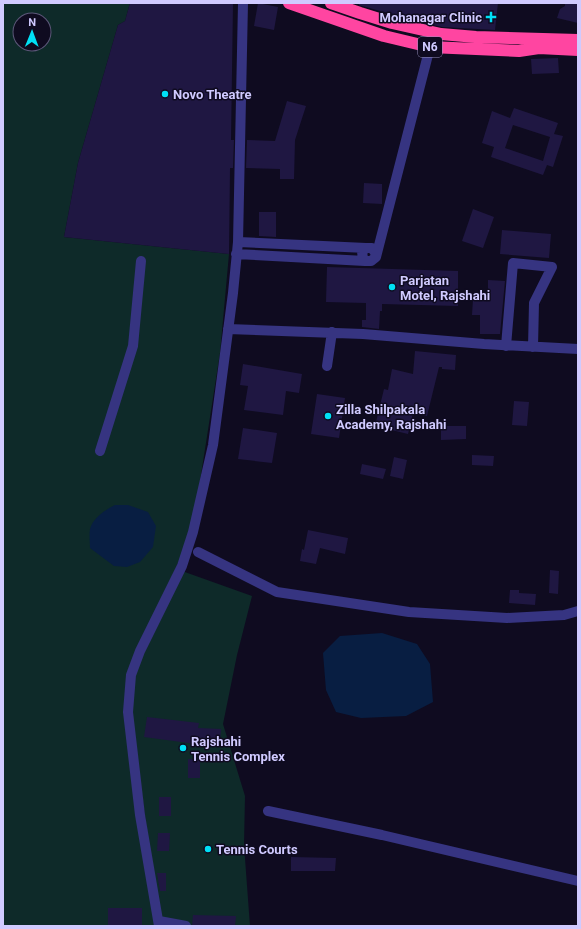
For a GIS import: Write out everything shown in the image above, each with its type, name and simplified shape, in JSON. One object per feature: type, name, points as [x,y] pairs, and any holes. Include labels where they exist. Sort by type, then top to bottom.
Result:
[{"type":"highway","name":"N6","points":[[289,3],[315,7],[384,36],[430,46],[519,51],[540,48],[578,50]]},
{"type":"highway","name":"N6","points":[[331,3],[392,23],[441,34],[476,37],[578,40]]},
{"type":"street","points":[[186,926],[159,924],[140,815],[128,712],[131,675],[140,651],[182,566],[193,532],[213,445],[233,293],[238,242],[243,3]]},
{"type":"street","points":[[236,254],[365,261],[371,261],[376,257],[430,46]]},
{"type":"street","points":[[238,242],[372,248],[376,254],[376,257]]},
{"type":"street","points":[[365,261],[362,256],[366,248]]},
{"type":"street","points":[[100,451],[133,346],[141,261]]},
{"type":"street","points":[[506,346],[513,263],[552,267],[534,303],[533,347]]},
{"type":"street","points":[[228,329],[332,332],[506,346],[578,349]]},
{"type":"street","points":[[327,366],[332,332]]},
{"type":"street","points":[[198,552],[277,592],[300,596],[408,612],[507,618],[564,615],[578,611]]},
{"type":"street","points":[[268,811],[382,835],[578,881]]},
{"type":"green space","points":[[3,3],[130,3],[125,21],[118,25],[78,163],[64,237],[229,254],[220,353],[198,494],[187,543],[128,674],[155,926],[3,926]]},
{"type":"green space","name":"Rajshahi Tennis Complex","points":[[182,571],[252,596],[237,655],[223,724],[245,796],[244,845],[250,926],[161,926],[131,713],[133,677]]},
{"type":"water","points":[[115,505],[128,505],[148,512],[156,526],[153,547],[140,562],[127,567],[114,566],[90,548],[90,529],[94,521],[107,509]]},
{"type":"water","points":[[382,633],[417,644],[430,664],[433,702],[406,716],[361,718],[336,712],[326,690],[323,653],[340,636]]},
{"type":"building","name":"Novo Theatre","points":[[130,3],[233,3],[231,140],[234,140],[233,168],[230,168],[229,254],[64,237],[78,163],[118,25],[125,21]]},
{"type":"building","points":[[258,3],[278,7],[274,30],[254,26]]},
{"type":"building","points":[[359,3],[498,3],[495,30],[442,27],[417,21],[417,19],[359,5]]},
{"type":"building","points":[[565,3],[578,3],[578,23],[557,18],[560,9],[565,6]]},
{"type":"building","points":[[558,58],[559,73],[532,74],[531,59]]},
{"type":"building","points":[[287,101],[306,106],[295,140],[294,179],[280,179],[280,169],[246,168],[247,140],[275,141]]},
{"type":"building","points":[[514,108],[558,123],[554,134],[563,136],[553,167],[547,165],[543,175],[491,157],[494,147],[482,143],[492,111],[510,118]],"holes":[[[513,125],[550,137],[543,161],[505,148]]]},
{"type":"building","points":[[364,183],[382,184],[382,204],[363,203]]},
{"type":"building","points":[[473,209],[494,217],[483,248],[462,241]]},
{"type":"building","points":[[259,212],[276,212],[276,237],[259,236]]},
{"type":"building","points":[[502,230],[551,234],[549,258],[500,254]]},
{"type":"building","name":"Parjatan Motel, Rajshahi","points":[[327,267],[458,271],[458,306],[382,304],[379,329],[362,327],[362,320],[366,320],[366,303],[326,302]]},
{"type":"building","points":[[488,280],[505,281],[500,334],[480,334],[480,315],[472,315],[473,299],[488,300]]},
{"type":"building","points":[[415,351],[456,355],[455,370],[442,369],[442,367],[439,367],[427,416],[413,413],[408,434],[375,426],[384,389],[388,390],[392,369],[413,374]]},
{"type":"building","points":[[243,364],[302,374],[299,393],[286,391],[283,415],[244,410],[248,386],[240,385]]},
{"type":"building","name":"Zilla Shilpakala Academy, Rajshahi","points":[[317,394],[345,398],[339,438],[311,434]]},
{"type":"building","points":[[514,401],[529,402],[527,426],[512,425]]},
{"type":"building","points":[[441,426],[466,426],[466,439],[441,440]]},
{"type":"building","points":[[243,428],[277,433],[272,463],[238,459]]},
{"type":"building","points":[[472,455],[494,456],[493,466],[472,465]]},
{"type":"building","points":[[394,457],[407,460],[403,479],[390,476]]},
{"type":"building","points":[[362,464],[386,469],[383,479],[360,474]]},
{"type":"building","points":[[308,530],[348,538],[345,554],[320,548],[316,564],[300,561]]},
{"type":"building","points":[[550,570],[559,571],[558,594],[549,593]]},
{"type":"building","points":[[510,590],[519,590],[519,593],[536,594],[535,605],[509,603]]},
{"type":"building","points":[[147,717],[199,723],[198,728],[221,729],[220,741],[197,740],[196,744],[144,737]]},
{"type":"building","points":[[188,759],[200,760],[200,778],[188,778]]},
{"type":"building","points":[[159,797],[171,797],[171,816],[159,816]]},
{"type":"building","points":[[158,833],[170,833],[169,851],[157,851]]},
{"type":"building","points":[[291,857],[336,858],[335,871],[291,871]]},
{"type":"building","points":[[157,873],[166,873],[166,891],[160,891]]},
{"type":"building","points":[[108,908],[142,908],[142,926],[108,926]]},
{"type":"building","points":[[193,915],[236,916],[235,926],[192,926]]},
{"type":"place","name":"Mohanagar Clinic","points":[[491,17]]},
{"type":"place","name":"Novo Theatre","points":[[165,94]]},
{"type":"place","name":"Parjatan Motel, Rajshahi","points":[[392,287]]},
{"type":"place","name":"Zilla Shilpakala Academy, Rajshahi","points":[[328,416]]},
{"type":"place","name":"Rajshahi Tennis Complex","points":[[183,748]]},
{"type":"place","name":"Tennis Courts","points":[[208,849]]}]
